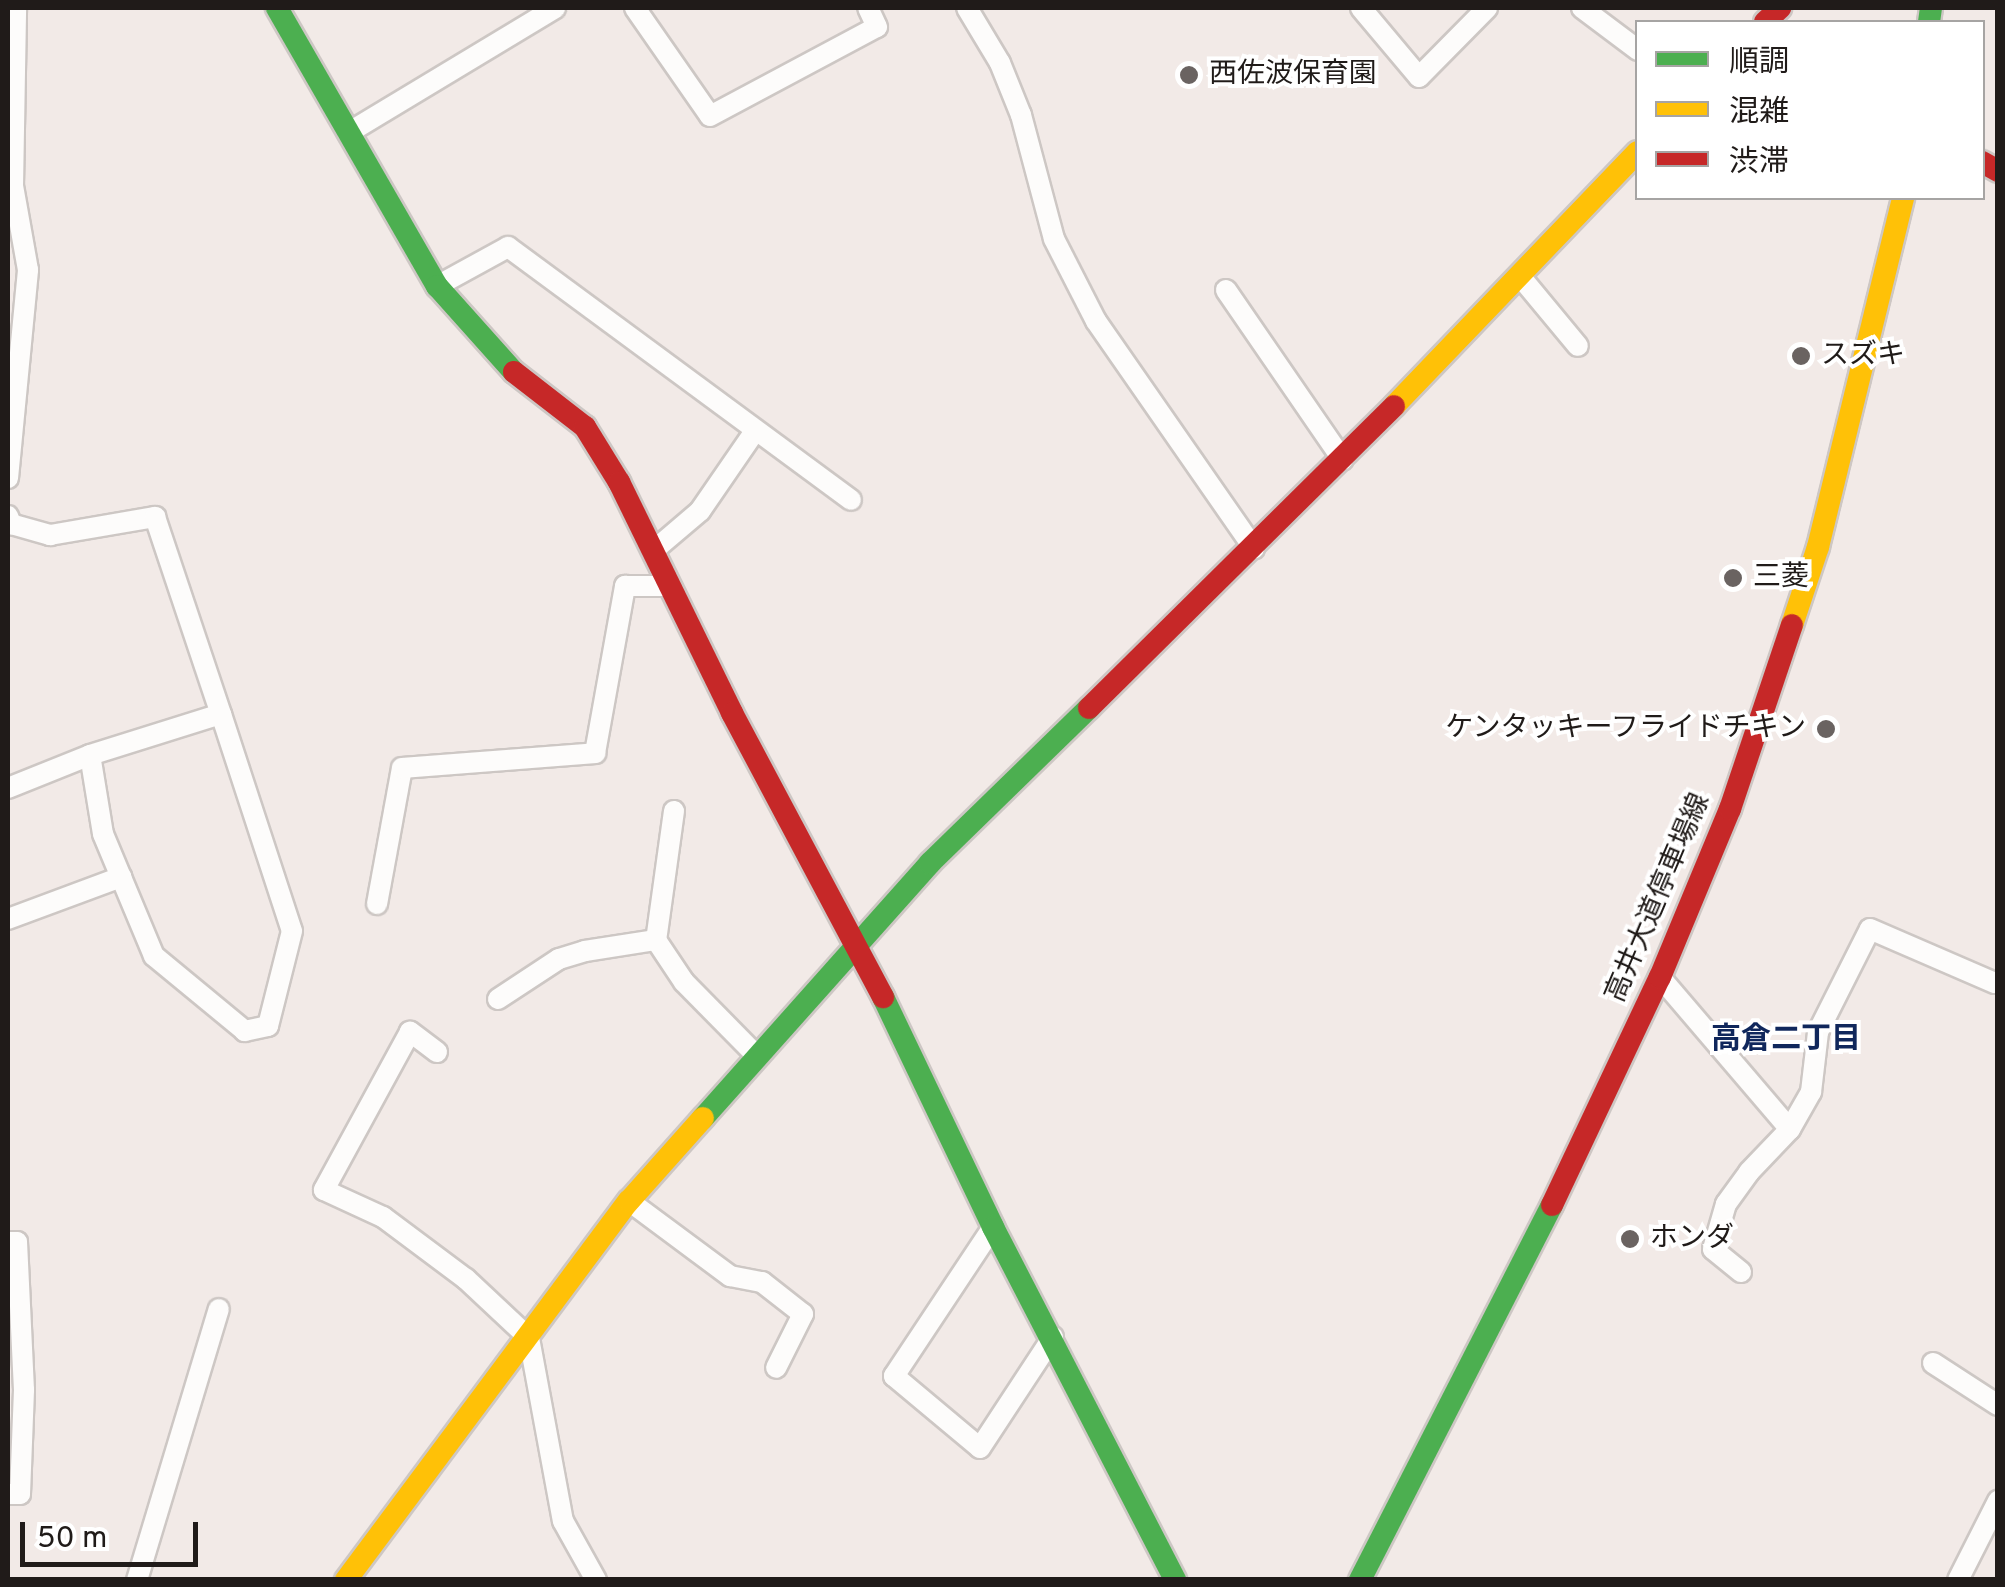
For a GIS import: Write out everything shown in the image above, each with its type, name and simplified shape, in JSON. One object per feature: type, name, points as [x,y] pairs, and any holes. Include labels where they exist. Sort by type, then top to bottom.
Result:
[{"type":"street","points":[[8,478],[28,270],[13,186],[16,8]]},
{"type":"street","points":[[277,8],[437,286],[506,366],[585,427],[619,482],[732,714],[860,946],[994,1227],[1175,1580]]},
{"type":"street","points":[[348,133],[555,8]]},
{"type":"street","points":[[635,8],[710,116],[877,26],[868,8]]},
{"type":"street","points":[[968,8],[1022,116],[1054,239],[1096,321],[1254,548]]},
{"type":"street","points":[[1360,8],[1419,77],[1487,8]]},
{"type":"street","points":[[1582,8],[1635,48]]},
{"type":"street","points":[[346,1580],[629,1201],[930,863],[1343,460],[1635,155]]},
{"type":"street","name":"高井大道停車場線","points":[[1360,1580],[1554,1201],[1660,977],[1730,809],[1818,547],[1903,200]]},
{"type":"street","points":[[437,286],[508,246],[851,500]]},
{"type":"street","points":[[1519,275],[1578,346]]},
{"type":"street","points":[[1226,290],[1343,460]]},
{"type":"street","points":[[653,551],[700,512],[755,431]]},
{"type":"street","points":[[8,516],[10,524],[50,535],[155,517],[292,931],[268,1026],[245,1031],[154,956],[103,834],[90,755]]},
{"type":"street","points":[[377,904],[402,768],[595,753],[624,586],[670,586]]},
{"type":"street","points":[[8,788],[90,755],[221,714]]},
{"type":"street","points":[[674,811],[656,940],[684,982],[757,1056]]},
{"type":"street","points":[[8,918],[121,876]]},
{"type":"street","points":[[1741,1272],[1712,1249],[1726,1204],[1749,1172],[1790,1130],[1811,1092],[1818,1032],[1870,929],[1996,983]]},
{"type":"street","points":[[498,999],[559,959],[585,950],[656,940]]},
{"type":"street","points":[[1660,977],[1790,1130]]},
{"type":"street","points":[[437,1052],[410,1032],[324,1190],[383,1217],[466,1278],[528,1338],[562,1521],[596,1580]]},
{"type":"street","points":[[629,1201],[730,1276],[762,1282],[803,1314],[776,1368]]},
{"type":"street","points":[[994,1227],[894,1376],[980,1448],[1054,1338]]},
{"type":"street","points":[[8,1242],[17,1242],[24,1390],[20,1494],[8,1494]]},
{"type":"street","points":[[137,1580],[219,1309]]},
{"type":"street","points":[[1933,1363],[1998,1405]]},
{"type":"street","points":[[1958,1580],[1998,1501]]},
{"type":"traffic: fast","points":[[277,8],[437,286],[514,372]]},
{"type":"traffic: fast","points":[[1929,20],[1931,8]]},
{"type":"traffic: fast","points":[[703,1118],[930,863],[1089,708]]},
{"type":"traffic: fast","points":[[883,997],[993,1227],[1175,1580]]},
{"type":"traffic: fast","points":[[1360,1580],[1552,1205]]},
{"type":"traffic: slow","points":[[1394,406],[1635,155]]},
{"type":"traffic: slow","points":[[1792,625],[1818,547],[1903,200]]},
{"type":"traffic: slow","points":[[346,1580],[629,1201],[703,1118]]},
{"type":"traffic: jam","points":[[1767,20],[1780,8]]},
{"type":"traffic: jam","points":[[1985,164],[1998,171]]},
{"type":"traffic: jam","points":[[514,372],[585,427],[619,482],[732,713],[883,997]]},
{"type":"traffic: jam","points":[[1089,708],[1394,406]]},
{"type":"traffic: jam","points":[[1552,1205],[1660,977],[1730,809],[1792,625]]},
{"type":"place","name":"西佐波保育園","points":[[1189,75]]},
{"type":"place","name":"スズキ","points":[[1801,356]]},
{"type":"place","name":"三菱","points":[[1733,578]]},
{"type":"place","name":"ケンタッキーフライドチキン","points":[[1826,729]]},
{"type":"place","name":"ホンダ","points":[[1630,1239]]},
{"type":"district","name":"高倉二丁目","points":[[1786,1041]]}]
